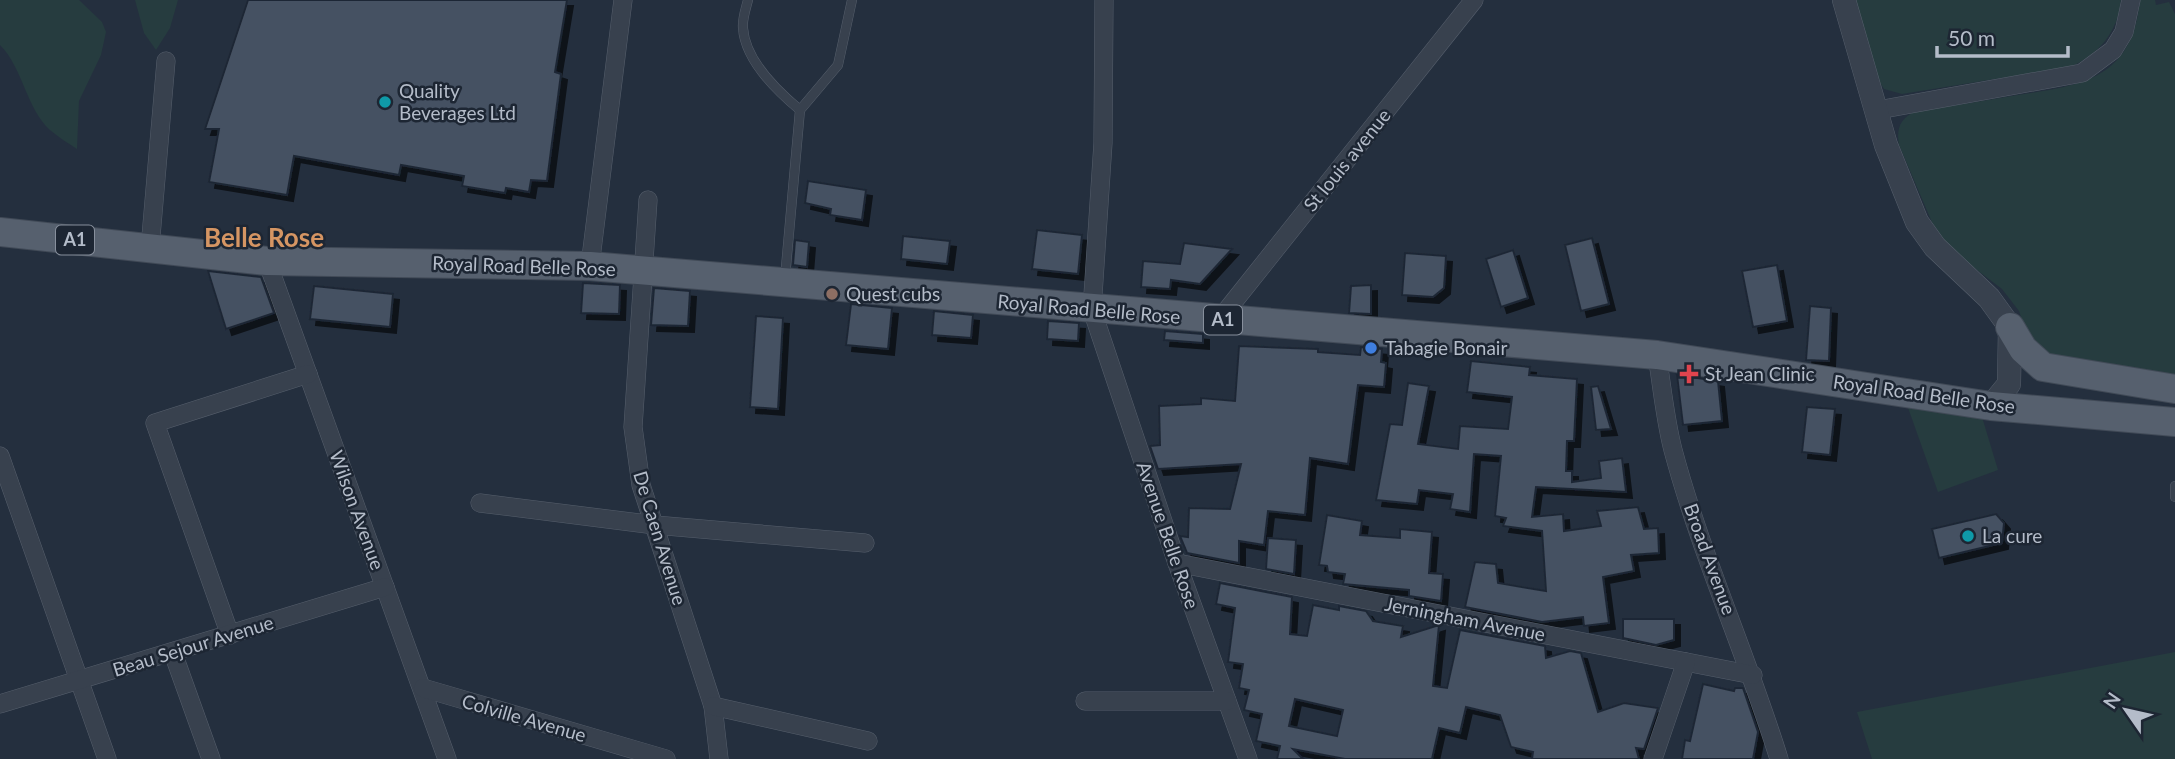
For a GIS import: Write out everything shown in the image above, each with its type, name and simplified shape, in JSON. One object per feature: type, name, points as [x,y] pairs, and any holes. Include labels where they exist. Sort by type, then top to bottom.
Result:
[{"type":"main road","name":"Royal Road Belle Rose","points":[[0,232],[267,261],[590,266],[1092,310],[1657,355],[1991,406],[2175,422]]},
{"type":"main road","points":[[2010,327],[2023,349],[2043,367],[2175,389]]},
{"type":"street","points":[[590,266],[624,0]]},
{"type":"street","points":[[1092,310],[1103,143],[1104,0]]},
{"type":"street","name":"St louis avenue","points":[[1219,320],[1474,0]]},
{"type":"street","points":[[1844,0],[1886,145],[1917,222],[1935,247],[1989,298],[2010,327],[2008,384],[1991,406]]},
{"type":"street","points":[[1878,110],[2082,73],[2113,50],[2124,32],[2132,0]]},
{"type":"street","points":[[150,248],[166,61]]},
{"type":"street","name":"De Caen Avenue","points":[[648,200],[633,427],[641,485],[713,706],[719,759]]},
{"type":"street","name":"Wilson Avenue","points":[[267,261],[447,759]]},
{"type":"street","name":"Avenue Belle Rose","points":[[1092,310],[1177,563],[1248,759]]},
{"type":"street","name":"Broad Avenue","points":[[1657,355],[1672,447],[1693,515],[1753,676],[1779,759]]},
{"type":"street","points":[[230,635],[155,423],[308,374]]},
{"type":"street","points":[[0,456],[107,759]]},
{"type":"street","points":[[480,503],[655,525],[865,542]]},
{"type":"street","name":"Jerningham Avenue","points":[[1177,563],[1753,676]]},
{"type":"street","name":"Beau Sejour Avenue","points":[[0,705],[385,587]]},
{"type":"street","points":[[173,653],[211,759]]},
{"type":"street","points":[[1653,759],[1686,662]]},
{"type":"street","name":"Colville Avenue","points":[[423,688],[666,759]]},
{"type":"street","points":[[1085,701],[1227,701]]},
{"type":"street","points":[[713,706],[868,741]]},
{"type":"lane","points":[[748,0],[743,28],[747,44],[769,80],[800,110]]},
{"type":"lane","points":[[784,283],[800,110],[838,65],[852,0]]},
{"type":"lane","points":[[2175,486],[2175,497]]},
{"type":"green space","points":[[0,0],[79,0],[102,22],[106,32],[101,55],[79,101],[77,149],[53,133],[42,121],[8,54],[0,45]]},
{"type":"green space","points":[[135,0],[178,0],[170,28],[156,50],[144,33]]},
{"type":"green space","points":[[1854,0],[2121,0],[2116,22],[2105,41],[2090,56],[2070,67],[1902,94],[1884,89],[1877,78]]},
{"type":"green space","points":[[2140,0],[2155,0],[2156,5],[2169,2],[2175,14],[2175,381],[2051,362],[2030,345],[2019,311],[2002,289],[1952,251],[1937,234],[1898,139],[1903,121],[1916,111],[2063,87],[2100,73],[2115,62],[2127,47],[2135,26]]},
{"type":"green space","points":[[1907,405],[1979,407],[1998,470],[1938,492]]},
{"type":"green space","points":[[2175,652],[2175,759],[1872,759],[1857,712]]},
{"type":"building","name":"Quality Beverages Ltd","points":[[248,0],[567,0],[555,72],[561,74],[547,181],[531,180],[529,192],[506,188],[505,193],[462,186],[464,176],[401,165],[399,175],[294,156],[287,195],[209,182],[219,129],[205,129]]},
{"type":"building","points":[[808,181],[866,190],[862,220],[830,215],[831,209],[805,203]]},
{"type":"building","points":[[1037,230],[1082,235],[1078,274],[1032,269]]},
{"type":"building","points":[[903,236],[950,241],[947,264],[901,259]]},
{"type":"building","points":[[1592,238],[1609,304],[1581,311],[1565,245]]},
{"type":"building","points":[[795,240],[809,242],[807,267],[793,265]]},
{"type":"building","points":[[1184,243],[1232,249],[1200,284],[1171,280],[1170,289],[1141,287],[1143,261],[1180,264]]},
{"type":"building","points":[[1513,250],[1528,298],[1501,307],[1486,259]]},
{"type":"building","points":[[1405,253],[1446,256],[1444,288],[1433,297],[1402,295]]},
{"type":"building","points":[[1777,265],[1787,321],[1753,327],[1742,271]]},
{"type":"building","points":[[208,271],[261,277],[274,313],[226,329]]},
{"type":"building","points":[[583,283],[620,285],[619,314],[581,313]]},
{"type":"building","points":[[1371,285],[1371,314],[1349,313],[1351,286]]},
{"type":"building","points":[[314,286],[393,294],[390,327],[310,319]]},
{"type":"building","points":[[654,288],[690,291],[688,326],[651,325]]},
{"type":"building","points":[[851,304],[892,308],[888,349],[846,345]]},
{"type":"building","points":[[1810,306],[1831,308],[1829,361],[1806,360]]},
{"type":"building","points":[[934,311],[973,315],[971,338],[932,335]]},
{"type":"building","points":[[756,316],[783,318],[778,409],[750,407]]},
{"type":"building","points":[[1048,321],[1079,323],[1078,341],[1047,339]]},
{"type":"building","points":[[1165,331],[1203,334],[1203,343],[1164,340]]},
{"type":"building","points":[[1239,346],[1318,349],[1318,352],[1360,355],[1361,347],[1382,349],[1381,362],[1386,363],[1384,387],[1358,385],[1348,464],[1310,458],[1305,515],[1268,511],[1264,545],[1239,541],[1239,563],[1187,553],[1180,536],[1188,537],[1189,508],[1230,509],[1241,464],[1158,469],[1150,446],[1160,445],[1159,406],[1201,404],[1201,398],[1235,401]]},
{"type":"building","points":[[1471,361],[1530,367],[1529,375],[1577,379],[1574,441],[1567,441],[1566,471],[1572,471],[1572,482],[1601,478],[1599,461],[1622,458],[1626,492],[1536,487],[1532,517],[1563,514],[1564,531],[1601,526],[1597,511],[1638,507],[1644,529],[1658,528],[1659,553],[1631,555],[1634,571],[1603,577],[1609,623],[1584,626],[1583,617],[1542,622],[1465,607],[1475,562],[1496,564],[1498,583],[1546,591],[1542,531],[1503,526],[1506,518],[1495,516],[1501,456],[1474,454],[1470,512],[1450,509],[1453,494],[1419,490],[1417,504],[1376,500],[1390,424],[1402,425],[1408,383],[1429,386],[1418,444],[1458,449],[1460,426],[1508,429],[1512,397],[1467,392]]},
{"type":"building","points":[[1677,375],[1718,381],[1722,421],[1683,425]]},
{"type":"building","points":[[1598,386],[1611,429],[1596,430],[1591,387]]},
{"type":"building","points":[[1807,407],[1835,409],[1830,455],[1802,452]]},
{"type":"building","name":"La cure","points":[[1996,514],[2004,523],[2002,543],[1939,558],[1932,529]]},
{"type":"building","points":[[1327,515],[1362,521],[1360,535],[1400,538],[1400,529],[1432,532],[1429,573],[1443,574],[1441,601],[1409,596],[1409,590],[1343,584],[1345,574],[1328,572],[1327,566],[1319,565]]},
{"type":"building","points":[[1268,538],[1296,540],[1294,574],[1266,569]]},
{"type":"building","points":[[1220,583],[1292,597],[1290,634],[1307,636],[1313,605],[1366,611],[1373,621],[1403,626],[1401,637],[1439,625],[1433,686],[1447,688],[1460,630],[1545,646],[1546,658],[1570,651],[1581,653],[1598,712],[1624,703],[1658,708],[1644,749],[1636,748],[1639,759],[1532,759],[1533,752],[1511,747],[1500,715],[1466,707],[1460,733],[1439,728],[1432,759],[1345,759],[1293,749],[1303,759],[1277,759],[1280,746],[1256,741],[1262,714],[1244,710],[1249,690],[1239,688],[1243,664],[1228,662],[1235,608],[1216,604]],"holes":[[[1295,699],[1343,710],[1337,736],[1289,726]]]},
{"type":"building","points":[[1623,619],[1674,619],[1674,640],[1656,645],[1623,638]]},
{"type":"building","points":[[1703,684],[1734,691],[1735,688],[1743,688],[1758,732],[1753,759],[1682,759],[1685,740],[1690,741]]},
{"type":"place","name":"Quality Beverages Ltd","points":[[385,102]]},
{"type":"place","name":"Quest cubs","points":[[832,294]]},
{"type":"place","name":"Tabagie Bonair","points":[[1371,348]]},
{"type":"place","name":"St Jean Clinic","points":[[1689,374]]},
{"type":"place","name":"La cure","points":[[1968,536]]},
{"type":"district","name":"Belle Rose","points":[[264,238]]}]
